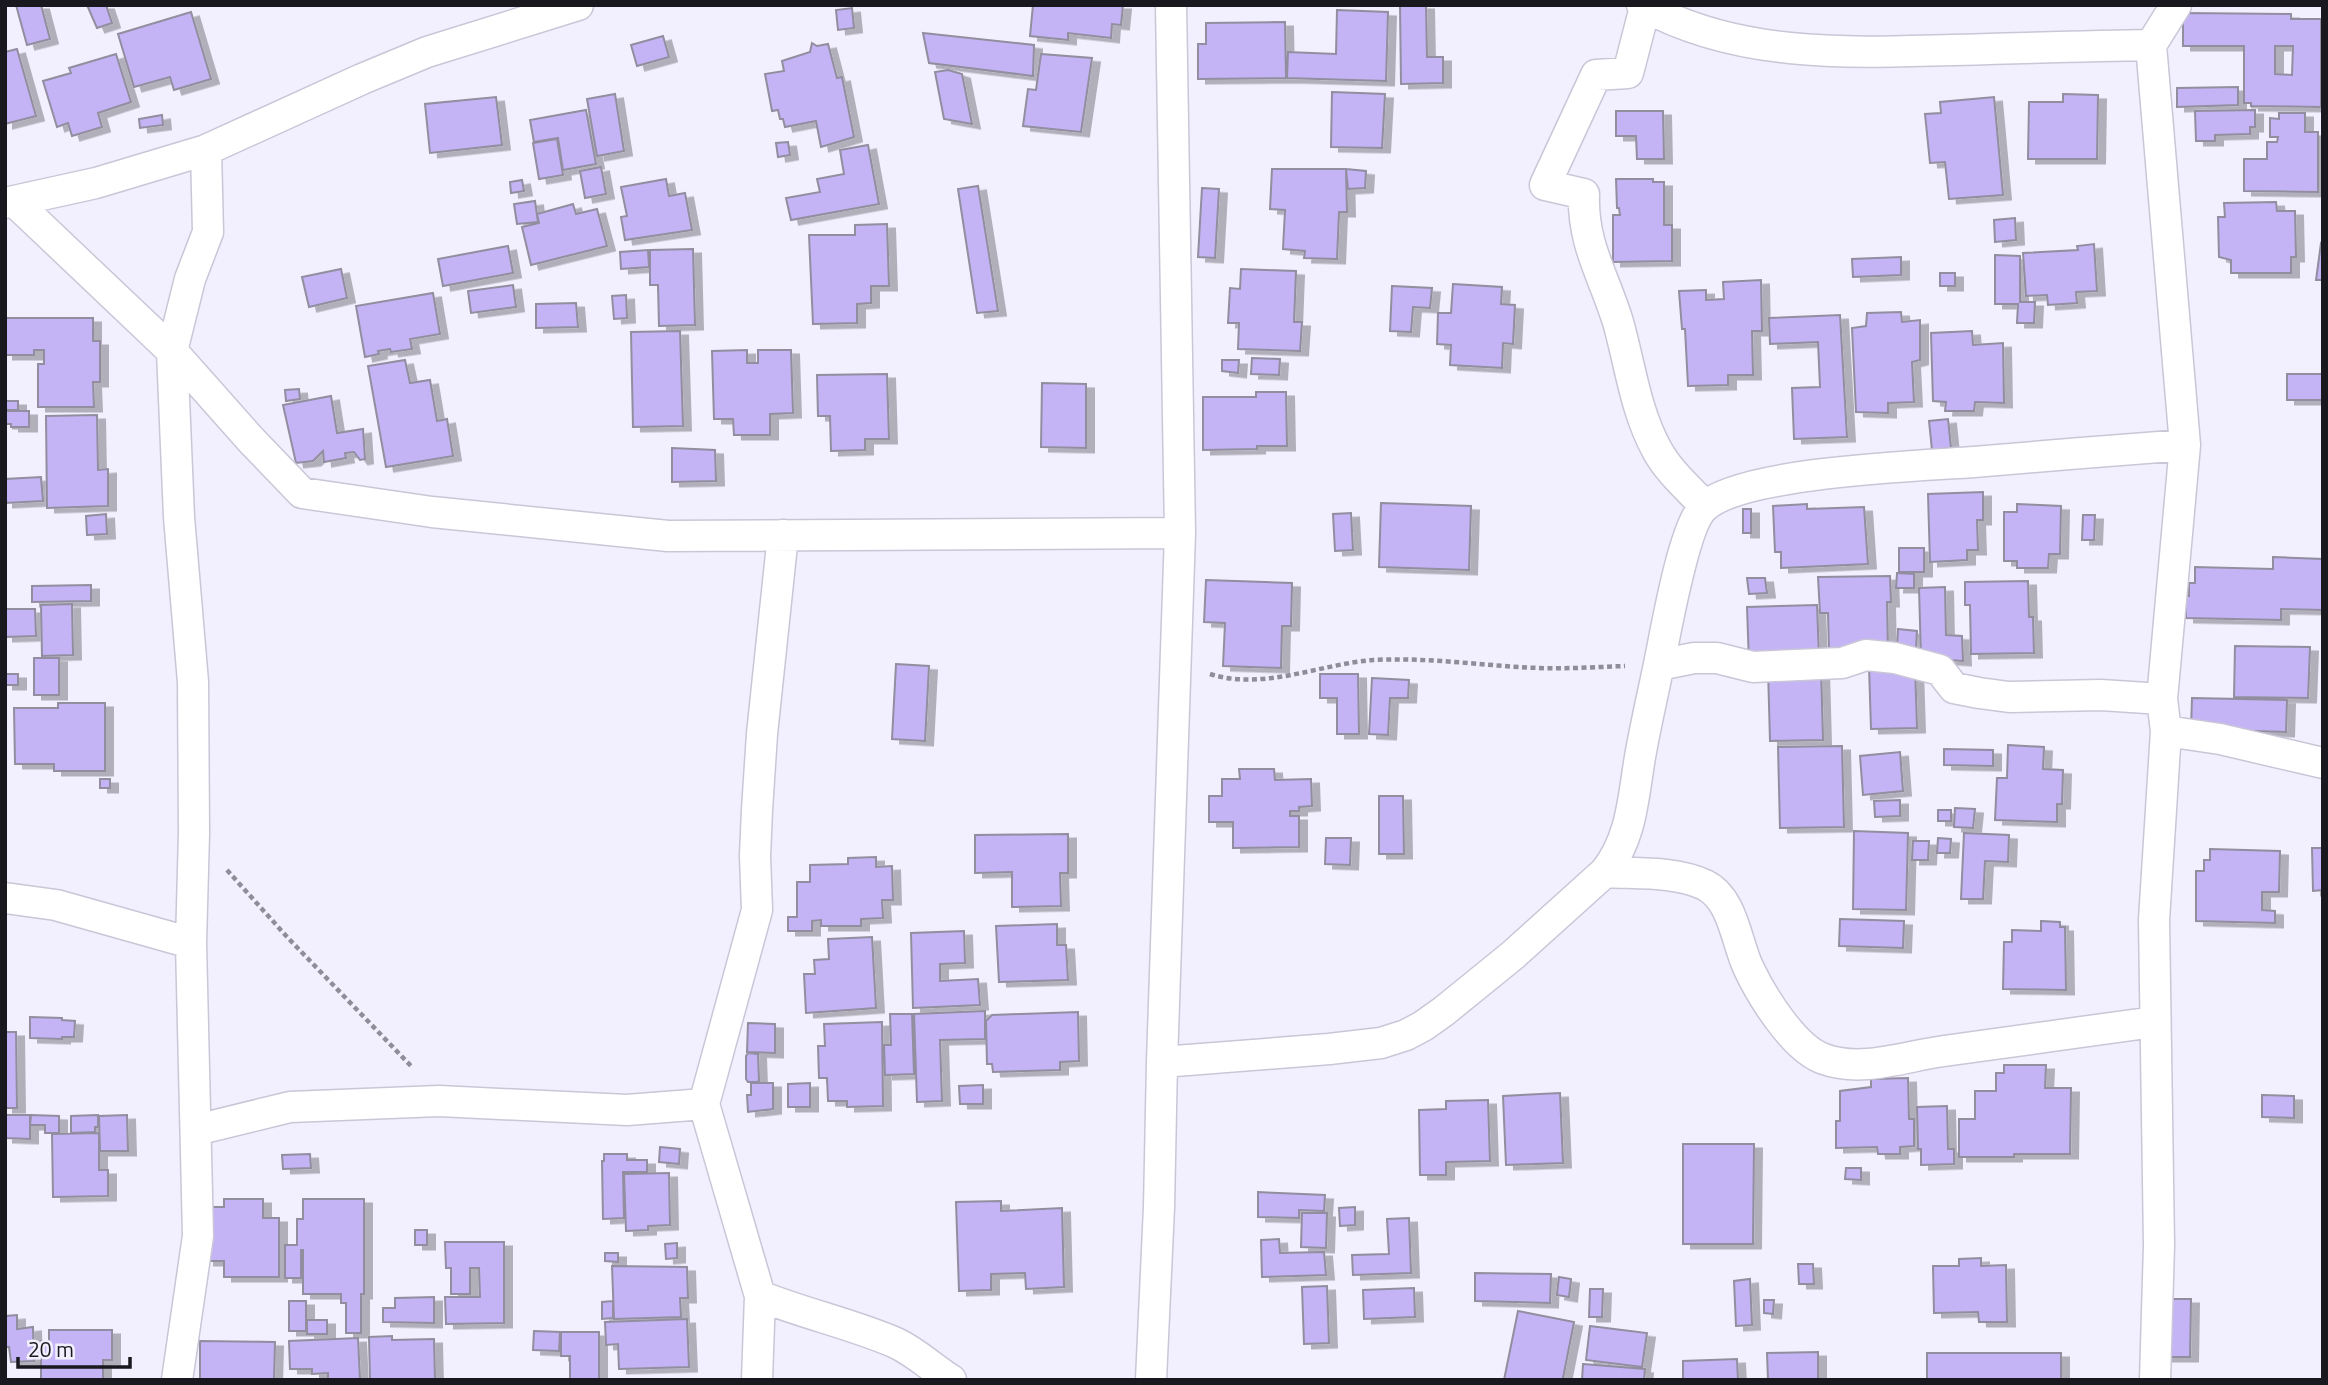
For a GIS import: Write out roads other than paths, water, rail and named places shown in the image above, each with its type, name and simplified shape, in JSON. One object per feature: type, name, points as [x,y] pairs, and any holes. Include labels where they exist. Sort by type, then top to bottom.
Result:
[{"type":"street","points":[[10,203],[96,183],[206,150],[427,52],[578,5]]},
{"type":"street","points":[[1151,1380],[1160,1207],[1162,1062],[1180,533],[1171,5]]},
{"type":"street","points":[[2155,1380],[2159,1245],[2154,920],[2165,731],[2162,699],[2185,445],[2151,45],[2176,5]]},
{"type":"street","points":[[1705,506],[1666,464],[1655,447],[1632,381],[1611,301],[1586,235],[1584,194],[1545,185],[1596,75],[1628,73],[1644,6],[1680,23],[1714,34],[1789,49],[1857,52],[2151,45]]},
{"type":"street","points":[[177,1380],[198,1236],[191,943],[194,833],[193,682],[179,517],[172,351],[190,279],[208,232],[206,150]]},
{"type":"street","points":[[10,203],[172,351],[302,493],[432,512],[667,536],[1180,533]]},
{"type":"street","points":[[1162,1062],[1329,1049],[1381,1043],[1406,1035],[1444,1011],[1514,955],[1605,872],[1616,859],[1629,825],[1659,665],[1688,540],[1705,506],[1742,490],[1810,477],[2185,445]]},
{"type":"street","points":[[757,1380],[761,1296],[704,1104],[757,910],[755,856],[760,772],[783,535]]},
{"type":"street","points":[[1659,665],[1694,658],[1717,658],[1753,667],[1842,663],[1866,655],[1895,658],[1940,670],[1954,688],[1979,693],[2008,697],[2101,695],[2162,699]]},
{"type":"street","points":[[2165,731],[2220,739],[2323,763]]},
{"type":"street","points":[[1605,872],[1680,878],[1706,886],[1717,893],[1730,917],[1749,969],[1768,1003],[1806,1049],[1826,1060],[1845,1063],[1883,1062],[1940,1051],[2154,1023]]},
{"type":"street","points":[[5,898],[56,905],[191,943]]},
{"type":"street","points":[[196,1130],[290,1107],[439,1101],[628,1110],[704,1104]]},
{"type":"street","points":[[761,1296],[895,1343],[914,1353],[951,1380]]}]
